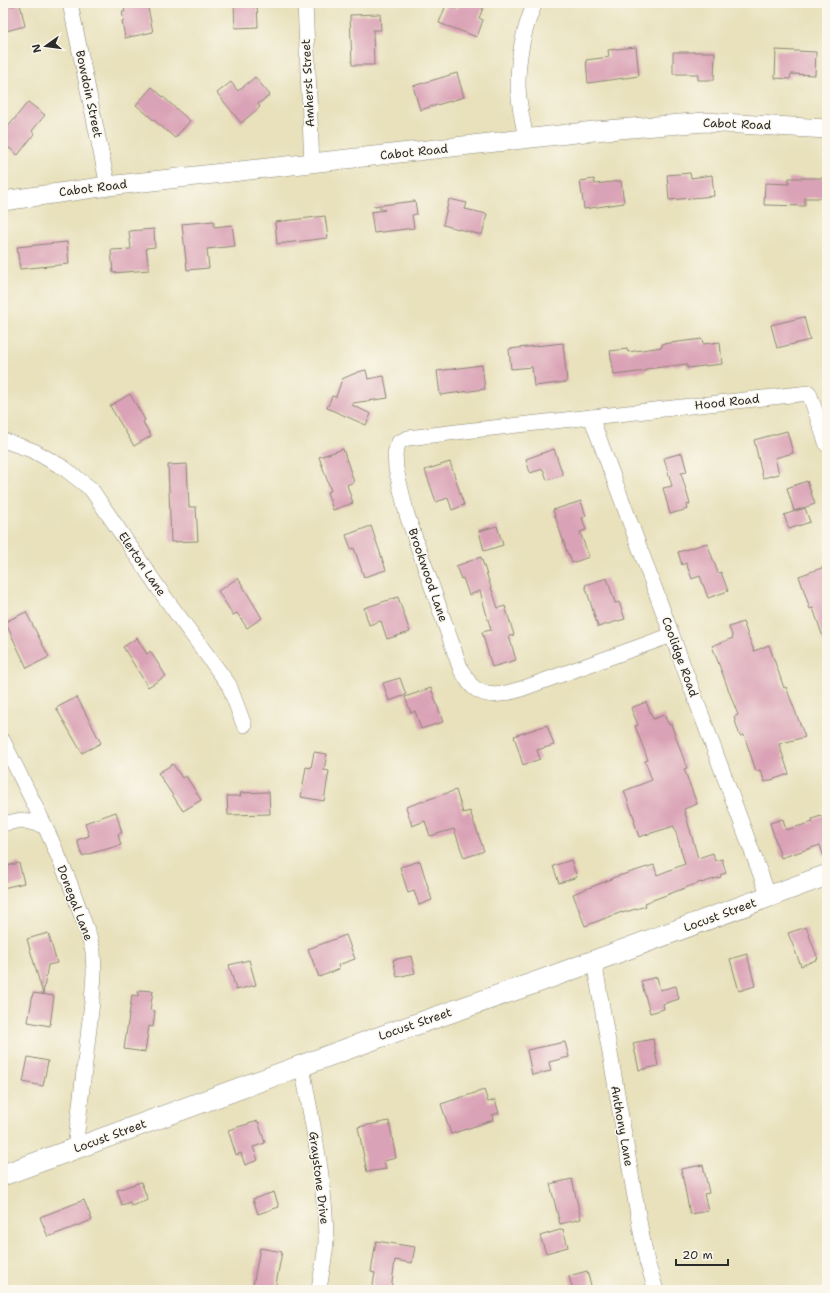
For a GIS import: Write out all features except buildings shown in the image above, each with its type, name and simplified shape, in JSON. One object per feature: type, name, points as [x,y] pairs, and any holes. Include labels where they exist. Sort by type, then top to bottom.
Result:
[{"type":"main road","name":"Locust Street","points":[[3,1175],[827,875]]},
{"type":"street","name":"Bowdoin Street","points":[[70,3],[108,186]]},
{"type":"street","name":"Amherst Street","points":[[305,3],[312,164]]},
{"type":"street","points":[[526,139],[518,85],[521,51],[529,18],[535,3]]},
{"type":"street","name":"Cabot Road","points":[[3,201],[108,186],[526,139],[705,122],[827,129]]},
{"type":"street","name":"Hood Road","points":[[591,417],[809,393],[827,445]]},
{"type":"street","name":"Coolidge Road","points":[[591,417],[769,897]]},
{"type":"street","name":"Brookwood Lane","points":[[591,417],[430,435],[408,438],[399,442],[395,453],[396,469],[408,515],[461,670],[472,686],[484,693],[500,695],[521,689],[672,634]]},
{"type":"street","name":"Elerton Lane","points":[[3,440],[34,451],[64,468],[91,489],[166,599],[229,685],[244,725]]},
{"type":"street","name":"Donegal Lane","points":[[3,741],[44,826],[71,888],[88,933],[93,951],[94,973],[92,1002],[75,1149]]},
{"type":"street","points":[[3,824],[21,820],[44,826]]},
{"type":"street","name":"Anthony Lane","points":[[594,961],[641,1232],[647,1262],[656,1290]]},
{"type":"street","name":"Graystone Drive","points":[[302,1066],[319,1166],[325,1218],[326,1244],[319,1290]]}]
